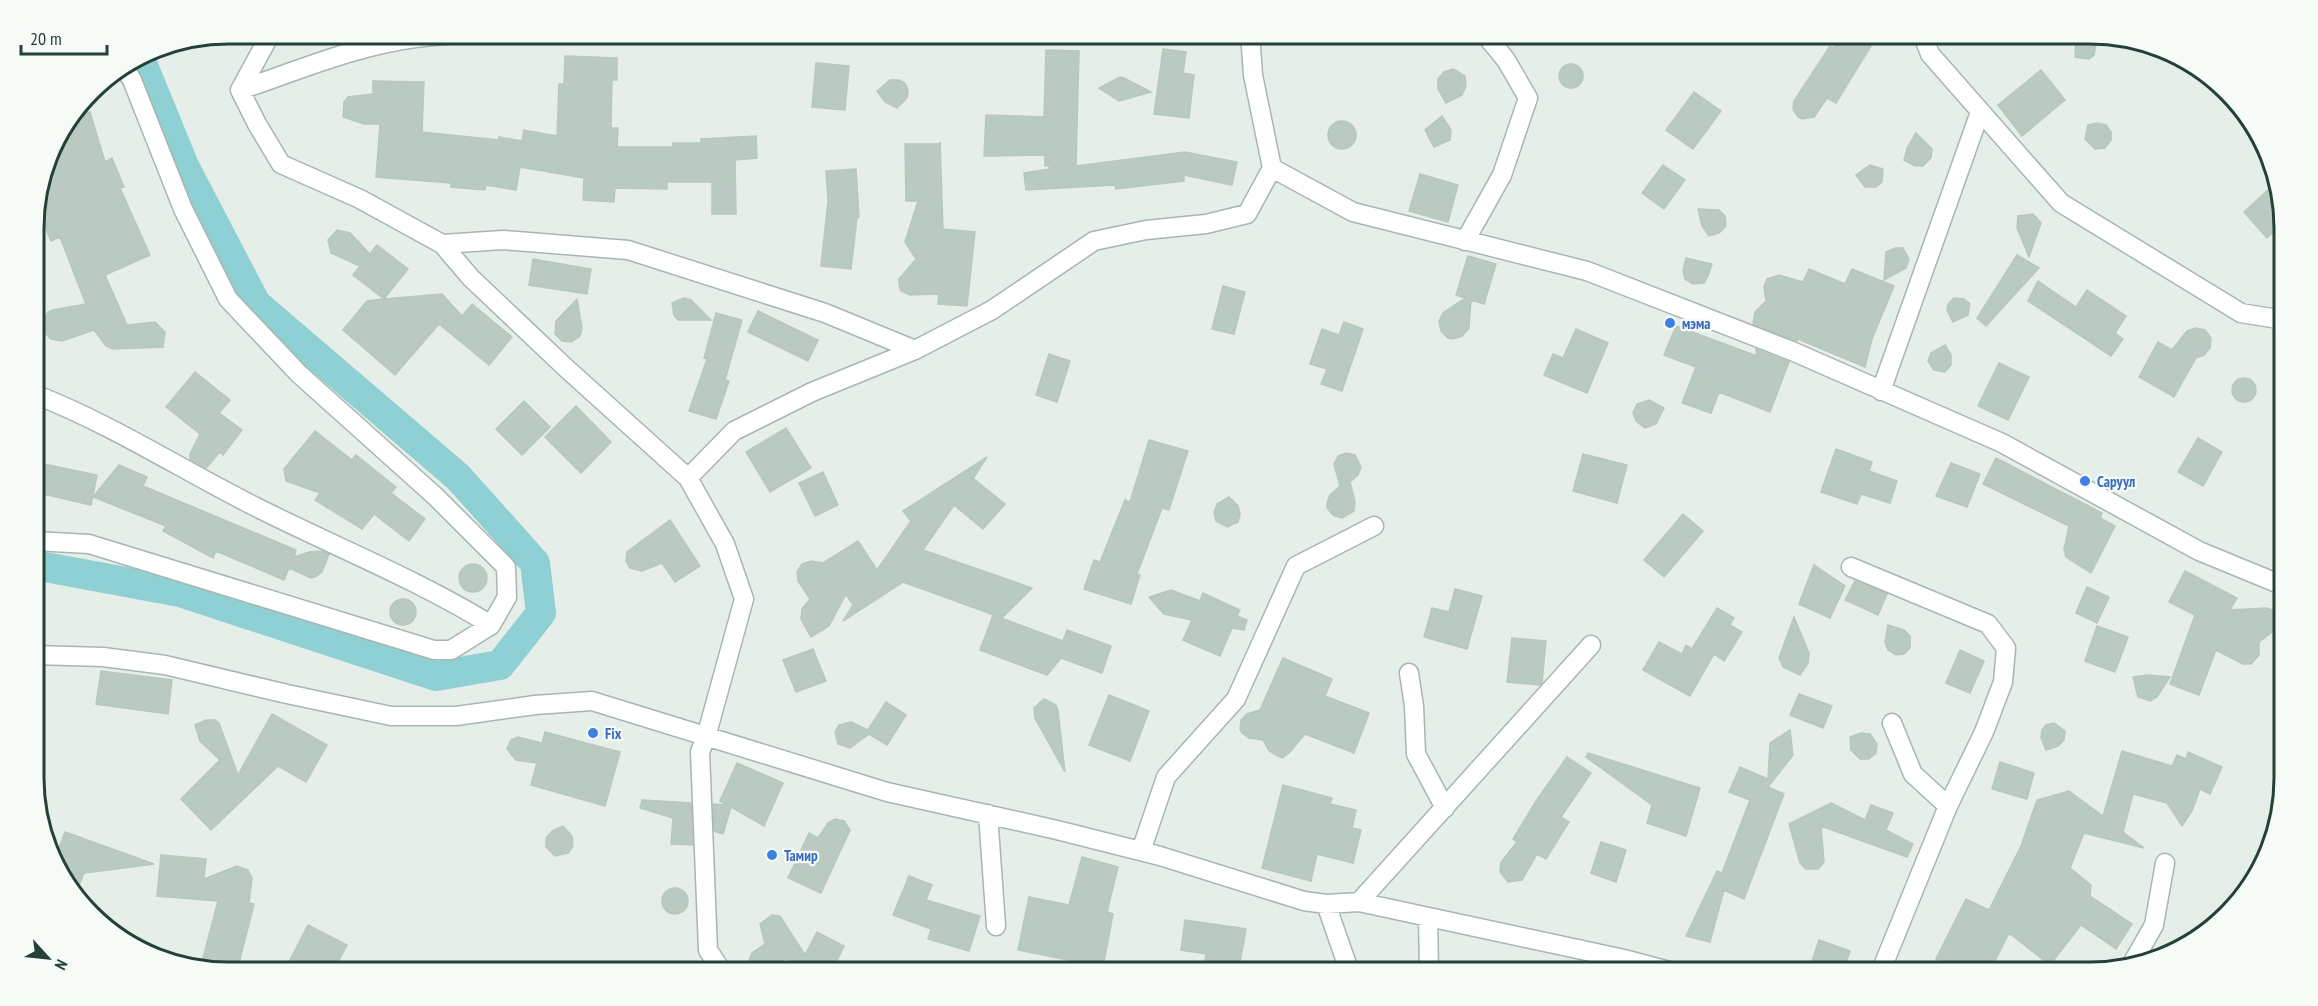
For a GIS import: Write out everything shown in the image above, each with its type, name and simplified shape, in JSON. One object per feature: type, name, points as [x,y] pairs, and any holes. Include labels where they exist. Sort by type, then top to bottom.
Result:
[{"type":"street","points":[[240,90],[265,44]]},
{"type":"street","points":[[240,90],[353,52],[388,44]]},
{"type":"street","points":[[688,478],[734,431],[812,392],[915,350],[992,310],[1094,241],[1146,230],[1206,224],[1247,214],[1272,168],[1253,75],[1251,44]]},
{"type":"street","points":[[1465,241],[1502,175],[1528,98],[1506,60],[1493,44]]},
{"type":"street","points":[[1926,44],[1930,54],[2061,203],[2241,312],[2274,318]]},
{"type":"street","points":[[44,542],[89,544],[434,650],[451,650],[491,625],[507,597],[506,567],[435,496],[299,374],[228,299],[183,209],[127,73]]},
{"type":"street","points":[[240,90],[256,124],[281,164],[360,200],[442,244],[471,278],[688,478],[725,544],[744,599],[700,752],[708,950],[716,962]]},
{"type":"street","points":[[1881,391],[1980,112]]},
{"type":"street","points":[[1272,168],[1353,212],[1587,272],[1792,351],[2002,443],[2199,551],[2274,582]]},
{"type":"street","points":[[442,244],[503,240],[628,250],[825,313],[915,350]]},
{"type":"street","points":[[44,398],[78,411],[261,510],[451,600],[491,625]]},
{"type":"street","points":[[1141,851],[1166,777],[1236,699],[1296,566],[1374,526]]},
{"type":"street","points":[[1851,567],[1988,624],[2006,648],[2003,682],[1984,732],[1948,806],[1884,962]]},
{"type":"street","points":[[1359,902],[1591,645]]},
{"type":"street","points":[[44,655],[103,657],[165,665],[391,716],[456,716],[536,705],[592,701],[887,792],[1141,851],[1304,901],[1326,904],[1359,902],[1635,962]]},
{"type":"street","points":[[1409,673],[1414,706],[1416,754],[1445,808]]},
{"type":"street","points":[[1892,723],[1913,774],[1948,806]]},
{"type":"street","points":[[988,814],[996,926]]},
{"type":"street","points":[[2136,957],[2154,925],[2165,863]]},
{"type":"street","points":[[1326,904],[1346,962]]},
{"type":"street","points":[[1428,917],[1429,962]]},
{"type":"building","points":[[1835,44],[1872,44],[1836,103],[1827,98],[1814,117],[1802,119],[1793,109],[1794,101],[1830,46],[1833,48]]},
{"type":"building","points":[[2076,44],[2096,44],[2094,55],[2089,59],[2075,57]]},
{"type":"building","points":[[1163,49],[1186,52],[1183,73],[1194,75],[1189,118],[1154,114]]},
{"type":"building","points":[[1046,50],[1079,51],[1076,166],[1185,152],[1237,162],[1232,185],[1184,175],[1184,181],[1116,189],[1115,185],[1026,190],[1024,173],[1050,169],[1049,166],[1045,166],[1045,155],[984,156],[986,115],[1044,117]]},
{"type":"building","points":[[565,56],[617,58],[617,80],[612,80],[611,128],[618,128],[617,147],[673,147],[673,143],[701,143],[701,139],[756,136],[757,158],[735,160],[736,214],[712,214],[712,182],[667,182],[667,189],[615,188],[614,202],[583,200],[584,178],[520,167],[516,190],[486,185],[485,190],[451,187],[451,183],[376,177],[380,124],[364,124],[343,117],[344,102],[348,97],[373,94],[373,81],[424,82],[422,132],[499,140],[499,137],[522,141],[524,130],[557,136],[559,84],[564,84]]},
{"type":"building","points":[[816,63],[849,66],[845,110],[812,107]]},
{"type":"building","points":[[1571,64],[1579,68],[1583,76],[1579,84],[1571,88],[1563,84],[1559,76],[1563,68]]},
{"type":"building","points":[[1453,69],[1465,76],[1466,86],[1462,95],[1446,103],[1438,89],[1438,79],[1444,72]]},
{"type":"building","points":[[2041,70],[2065,100],[2022,136],[1998,105]]},
{"type":"building","points":[[1120,77],[1151,92],[1119,101],[1099,88]]},
{"type":"building","points":[[890,80],[905,83],[908,90],[907,98],[897,108],[885,102],[877,91]]},
{"type":"building","points":[[1694,92],[1721,111],[1693,149],[1666,130]]},
{"type":"building","points":[[90,112],[105,162],[112,158],[124,187],[120,188],[150,255],[105,275],[127,325],[155,322],[165,332],[163,347],[113,349],[106,346],[94,330],[62,341],[51,339],[44,332],[44,319],[48,312],[86,304],[60,237],[51,241],[44,225],[45,203],[57,157],[81,115]]},
{"type":"building","points":[[1442,116],[1451,130],[1450,140],[1434,147],[1425,130]]},
{"type":"building","points":[[1342,121],[1352,125],[1356,135],[1352,145],[1342,149],[1332,145],[1328,135],[1332,125]]},
{"type":"building","points":[[2097,123],[2106,125],[2111,132],[2111,140],[2105,148],[2095,149],[2085,139],[2088,125]]},
{"type":"building","points":[[1916,133],[1932,149],[1931,158],[1923,166],[1915,166],[1904,160],[1907,148]]},
{"type":"building","points":[[940,142],[943,229],[975,232],[967,306],[938,304],[939,294],[910,295],[901,291],[899,285],[899,279],[916,259],[905,242],[918,201],[906,201],[905,144],[939,144]]},
{"type":"building","points":[[1663,165],[1685,180],[1664,209],[1642,193]]},
{"type":"building","points":[[1870,165],[1883,169],[1882,182],[1876,187],[1865,187],[1856,175]]},
{"type":"building","points":[[856,169],[859,217],[857,218],[851,269],[821,266],[828,201],[826,171]]},
{"type":"building","points":[[1420,174],[1458,185],[1448,222],[1409,211]]},
{"type":"building","points":[[2269,189],[2273,203],[2274,231],[2267,238],[2244,212]]},
{"type":"building","points":[[1698,209],[1719,210],[1725,216],[1726,226],[1719,233],[1709,236],[1702,226]]},
{"type":"building","points":[[2033,214],[2041,223],[2029,257],[2017,228],[2018,216]]},
{"type":"building","points":[[337,230],[350,233],[370,254],[377,245],[408,269],[384,299],[353,275],[360,266],[331,253],[328,240]]},
{"type":"building","points":[[1895,248],[1903,248],[1909,259],[1906,268],[1884,280],[1886,252]]},
{"type":"building","points":[[2017,255],[2039,268],[1986,326],[1977,318]]},
{"type":"building","points":[[1468,256],[1496,264],[1484,304],[1471,300],[1469,328],[1462,336],[1448,338],[1441,331],[1439,321],[1443,313],[1465,298],[1456,295]]},
{"type":"building","points":[[1686,258],[1712,264],[1704,283],[1693,284],[1685,279],[1683,271]]},
{"type":"building","points":[[533,259],[591,269],[587,294],[529,285]]},
{"type":"building","points":[[1809,269],[1845,284],[1852,269],[1894,286],[1872,339],[1865,367],[1798,339],[1797,341],[1753,324],[1755,312],[1766,301],[1764,287],[1767,279],[1779,275],[1803,282]]},
{"type":"building","points":[[2038,281],[2076,307],[2087,290],[2126,316],[2115,333],[2123,339],[2111,356],[2028,301]]},
{"type":"building","points":[[1223,286],[1245,292],[1234,334],[1212,329]]},
{"type":"building","points":[[442,294],[462,316],[472,304],[512,337],[489,365],[439,324],[395,375],[343,330],[367,301]]},
{"type":"building","points":[[684,298],[691,300],[711,320],[678,320],[674,315],[672,303]]},
{"type":"building","points":[[1954,298],[1964,299],[1970,304],[1968,315],[1953,322],[1947,310],[1948,304]]},
{"type":"building","points":[[577,299],[581,333],[571,342],[562,341],[555,334],[556,321]]},
{"type":"building","points":[[758,311],[818,340],[808,361],[748,332]]},
{"type":"building","points":[[716,313],[742,320],[725,380],[729,381],[716,419],[689,411],[707,359],[704,358]]},
{"type":"building","points":[[1344,322],[1363,329],[1342,391],[1321,384],[1327,369],[1310,364],[1322,329],[1339,335]]},
{"type":"building","points":[[1676,326],[1757,356],[1756,349],[1789,362],[1770,412],[1719,392],[1711,413],[1682,403],[1696,367],[1664,355]]},
{"type":"building","points":[[2196,328],[2205,330],[2211,338],[2210,348],[2204,355],[2196,358],[2174,397],[2139,377],[2158,342],[2172,350],[2187,331]]},
{"type":"building","points":[[1576,329],[1608,343],[1587,393],[1544,375],[1553,354],[1563,358]]},
{"type":"building","points":[[1945,345],[1951,355],[1951,365],[1945,372],[1934,370],[1928,361],[1931,353]]},
{"type":"building","points":[[1049,354],[1070,361],[1057,402],[1036,395]]},
{"type":"building","points":[[1999,363],[2029,377],[2008,420],[1978,406]]},
{"type":"building","points":[[195,372],[230,400],[219,413],[242,430],[223,455],[220,452],[206,468],[190,459],[190,454],[200,434],[166,407]]},
{"type":"building","points":[[2244,378],[2249,379],[2255,385],[2255,395],[2249,401],[2244,402],[2239,401],[2233,395],[2232,390],[2233,385],[2239,379]]},
{"type":"building","points":[[1649,400],[1664,408],[1656,424],[1645,428],[1636,421],[1633,413],[1637,404]]},
{"type":"building","points":[[524,401],[550,427],[522,455],[496,429]]},
{"type":"building","points":[[576,406],[611,442],[581,473],[545,437]]},
{"type":"building","points":[[786,428],[811,468],[770,492],[746,452]]},
{"type":"building","points":[[315,431],[352,460],[356,455],[396,487],[391,493],[425,519],[409,541],[374,514],[362,529],[315,500],[320,493],[286,481],[284,469]]},
{"type":"building","points":[[2198,438],[2222,452],[2203,486],[2178,472]]},
{"type":"building","points":[[1149,440],[1188,451],[1169,510],[1162,508],[1137,574],[1140,575],[1131,604],[1084,589],[1094,560],[1100,562],[1125,500],[1130,502]]},
{"type":"building","points":[[1836,449],[1872,462],[1869,471],[1897,481],[1890,503],[1861,494],[1857,504],[1821,492]]},
{"type":"building","points":[[1346,453],[1355,455],[1361,467],[1358,475],[1350,482],[1355,502],[1354,511],[1342,518],[1333,515],[1327,508],[1327,503],[1330,495],[1340,486],[1334,464],[1338,456]]},
{"type":"building","points":[[1583,454],[1627,465],[1617,503],[1573,491]]},
{"type":"building","points":[[987,457],[970,483],[974,479],[1005,504],[983,529],[954,505],[923,550],[1032,588],[1002,618],[903,582],[843,621],[853,605],[846,594],[829,626],[811,637],[801,619],[802,609],[810,599],[798,581],[797,572],[802,564],[811,561],[823,563],[858,541],[877,570],[911,521],[903,511]]},
{"type":"building","points":[[1996,458],[2102,513],[2100,518],[2115,526],[2091,573],[2066,557],[2064,549],[2069,526],[1983,484]]},
{"type":"building","points":[[1951,463],[1980,474],[1967,507],[1936,496]]},
{"type":"building","points":[[44,464],[97,475],[91,505],[44,494]]},
{"type":"building","points":[[119,465],[147,477],[143,486],[296,550],[294,557],[309,552],[321,551],[329,554],[322,572],[311,578],[289,568],[284,580],[216,551],[213,558],[163,531],[166,526],[93,497]]},
{"type":"building","points":[[823,472],[838,505],[815,516],[799,483]]},
{"type":"building","points":[[1229,497],[1238,506],[1240,514],[1238,522],[1227,527],[1216,521],[1214,513],[1217,504]]},
{"type":"building","points":[[1683,514],[1703,531],[1664,577],[1644,560]]},
{"type":"building","points":[[670,520],[700,566],[675,582],[662,563],[642,571],[630,568],[626,561],[627,552]]},
{"type":"building","points":[[473,564],[483,568],[487,578],[483,588],[473,592],[463,588],[459,578],[463,568]]},
{"type":"building","points":[[1814,565],[1845,586],[1830,618],[1799,604]]},
{"type":"building","points":[[2185,571],[2237,598],[2230,610],[2267,608],[2274,611],[2274,631],[2259,642],[2259,655],[2251,664],[2243,664],[2216,650],[2199,695],[2170,684],[2195,615],[2169,602]]},
{"type":"building","points":[[1855,581],[1887,594],[1878,615],[1845,600]]},
{"type":"building","points":[[2087,587],[2109,597],[2097,623],[2076,613]]},
{"type":"building","points":[[1455,589],[1482,596],[1467,649],[1424,637],[1432,608],[1449,612]]},
{"type":"building","points":[[1171,590],[1200,601],[1203,593],[1240,610],[1237,616],[1247,620],[1244,630],[1232,628],[1220,656],[1183,640],[1192,620],[1164,614],[1149,597]]},
{"type":"building","points":[[403,599],[412,603],[416,612],[412,621],[403,625],[394,621],[390,612],[394,603]]},
{"type":"building","points":[[1717,608],[1734,618],[1730,625],[1742,632],[1724,661],[1714,654],[1690,696],[1643,670],[1659,642],[1682,654],[1686,645],[1692,649]]},
{"type":"building","points":[[993,615],[1063,641],[1067,630],[1111,646],[1102,673],[1061,658],[1047,675],[980,650]]},
{"type":"building","points":[[1794,617],[1809,653],[1808,663],[1800,675],[1783,667],[1779,658]]},
{"type":"building","points":[[1888,625],[1904,630],[1910,636],[1910,648],[1904,654],[1896,655],[1888,650],[1885,642]]},
{"type":"building","points":[[2097,626],[2128,637],[2115,672],[2085,661]]},
{"type":"building","points":[[1512,638],[1546,641],[1540,685],[1507,682]]},
{"type":"building","points":[[813,649],[826,681],[796,692],[783,660]]},
{"type":"building","points":[[1960,650],[1984,661],[1970,693],[1946,683]]},
{"type":"building","points":[[1283,658],[1332,679],[1325,696],[1369,713],[1354,753],[1305,734],[1282,758],[1269,751],[1263,740],[1249,738],[1242,733],[1241,720],[1247,714],[1260,710]]},
{"type":"building","points":[[101,671],[172,680],[168,714],[96,704]]},
{"type":"building","points":[[2147,675],[2170,677],[2157,697],[2150,701],[2138,697],[2133,677]]},
{"type":"building","points":[[1799,694],[1832,706],[1823,728],[1790,715]]},
{"type":"building","points":[[1109,695],[1149,711],[1130,761],[1089,745]]},
{"type":"building","points":[[1044,699],[1056,705],[1058,711],[1065,772],[1035,718],[1034,708]]},
{"type":"building","points":[[886,702],[906,715],[887,745],[869,734],[850,748],[838,744],[835,732],[839,725],[851,722],[868,730]]},
{"type":"building","points":[[272,714],[327,745],[306,782],[278,766],[211,830],[181,799],[220,760],[200,741],[195,725],[206,720],[215,720],[219,723],[238,775]]},
{"type":"building","points":[[2054,723],[2065,731],[2064,740],[2058,746],[2046,750],[2041,738],[2042,730],[2046,725]]},
{"type":"building","points":[[1790,730],[1793,755],[1768,787],[1784,794],[1744,899],[1724,890],[1710,942],[1686,936],[1717,871],[1722,873],[1750,800],[1729,792],[1740,767],[1768,779],[1770,743]]},
{"type":"building","points":[[545,732],[620,752],[605,806],[531,785],[537,763],[516,760],[507,749],[511,740],[518,737],[542,743]]},
{"type":"building","points":[[1861,733],[1870,734],[1877,744],[1876,753],[1869,759],[1860,759],[1851,750],[1850,737]]},
{"type":"building","points":[[2122,751],[2172,766],[2177,755],[2186,759],[2188,752],[2222,767],[2210,794],[2200,789],[2192,811],[2182,826],[2167,803],[2133,794],[2123,832],[2144,848],[2084,833],[2070,868],[2091,885],[2090,896],[2132,924],[2116,949],[2081,925],[2052,962],[2046,962],[2009,933],[1994,962],[1942,962],[1936,959],[1966,899],[1989,910],[2021,846],[2037,800],[2069,791],[2103,816]]},
{"type":"building","points":[[1588,753],[1700,788],[1686,836],[1647,823],[1652,805],[1586,757]]},
{"type":"building","points":[[1567,757],[1591,773],[1561,817],[1569,822],[1546,859],[1537,854],[1522,880],[1508,882],[1500,872],[1501,862],[1517,842],[1513,839]]},
{"type":"building","points":[[2000,762],[2034,773],[2027,799],[1992,789]]},
{"type":"building","points":[[737,763],[783,783],[764,826],[731,807],[723,834],[714,831],[713,804],[727,805],[720,801]]},
{"type":"building","points":[[1283,785],[1332,798],[1330,804],[1356,810],[1352,828],[1361,830],[1353,863],[1317,854],[1311,881],[1262,868]]},
{"type":"building","points":[[642,800],[691,803],[693,845],[671,844],[673,818],[640,808]]},
{"type":"building","points":[[1831,803],[1865,820],[1871,805],[1893,813],[1886,830],[1913,844],[1907,857],[1821,826],[1824,862],[1818,869],[1806,869],[1800,863],[1789,824]]},
{"type":"building","points":[[835,819],[844,821],[850,830],[821,893],[788,878],[809,833],[818,838],[828,823]]},
{"type":"building","points":[[563,826],[572,836],[573,846],[568,853],[555,856],[546,847],[546,838],[552,831]]},
{"type":"building","points":[[65,832],[154,864],[84,873],[78,887],[58,851]]},
{"type":"building","points":[[1601,842],[1626,850],[1616,882],[1591,873]]},
{"type":"building","points":[[161,855],[206,859],[204,879],[237,866],[248,870],[252,878],[249,903],[254,904],[239,962],[202,960],[218,901],[157,896]]},
{"type":"building","points":[[1082,857],[1118,867],[1107,912],[1113,914],[1104,962],[1078,962],[1018,950],[1029,897],[1069,905]]},
{"type":"building","points":[[909,876],[932,885],[926,900],[980,916],[969,951],[928,939],[931,929],[893,915]]},
{"type":"building","points":[[675,888],[684,892],[688,901],[684,910],[675,914],[666,910],[662,901],[666,892]]},
{"type":"building","points":[[772,915],[780,916],[805,955],[817,932],[844,946],[836,962],[793,962],[785,958],[782,962],[748,962],[752,953],[765,944],[760,924]]},
{"type":"building","points":[[1185,920],[1246,929],[1240,962],[1205,962],[1206,954],[1181,950]]},
{"type":"building","points":[[308,925],[347,945],[338,962],[289,962]]},
{"type":"building","points":[[1819,940],[1850,951],[1846,962],[1812,962]]},
{"type":"waterway","points":[[44,567],[180,592],[436,676],[500,665],[541,613],[535,563],[458,477],[256,304],[184,166],[142,64]]},
{"type":"place","name":"мэма","points":[[1670,323]]},
{"type":"place","name":"Саруул","points":[[2085,481]]},
{"type":"place","name":"Fix","points":[[593,733]]},
{"type":"place","name":"Тамир","points":[[772,855]]}]
